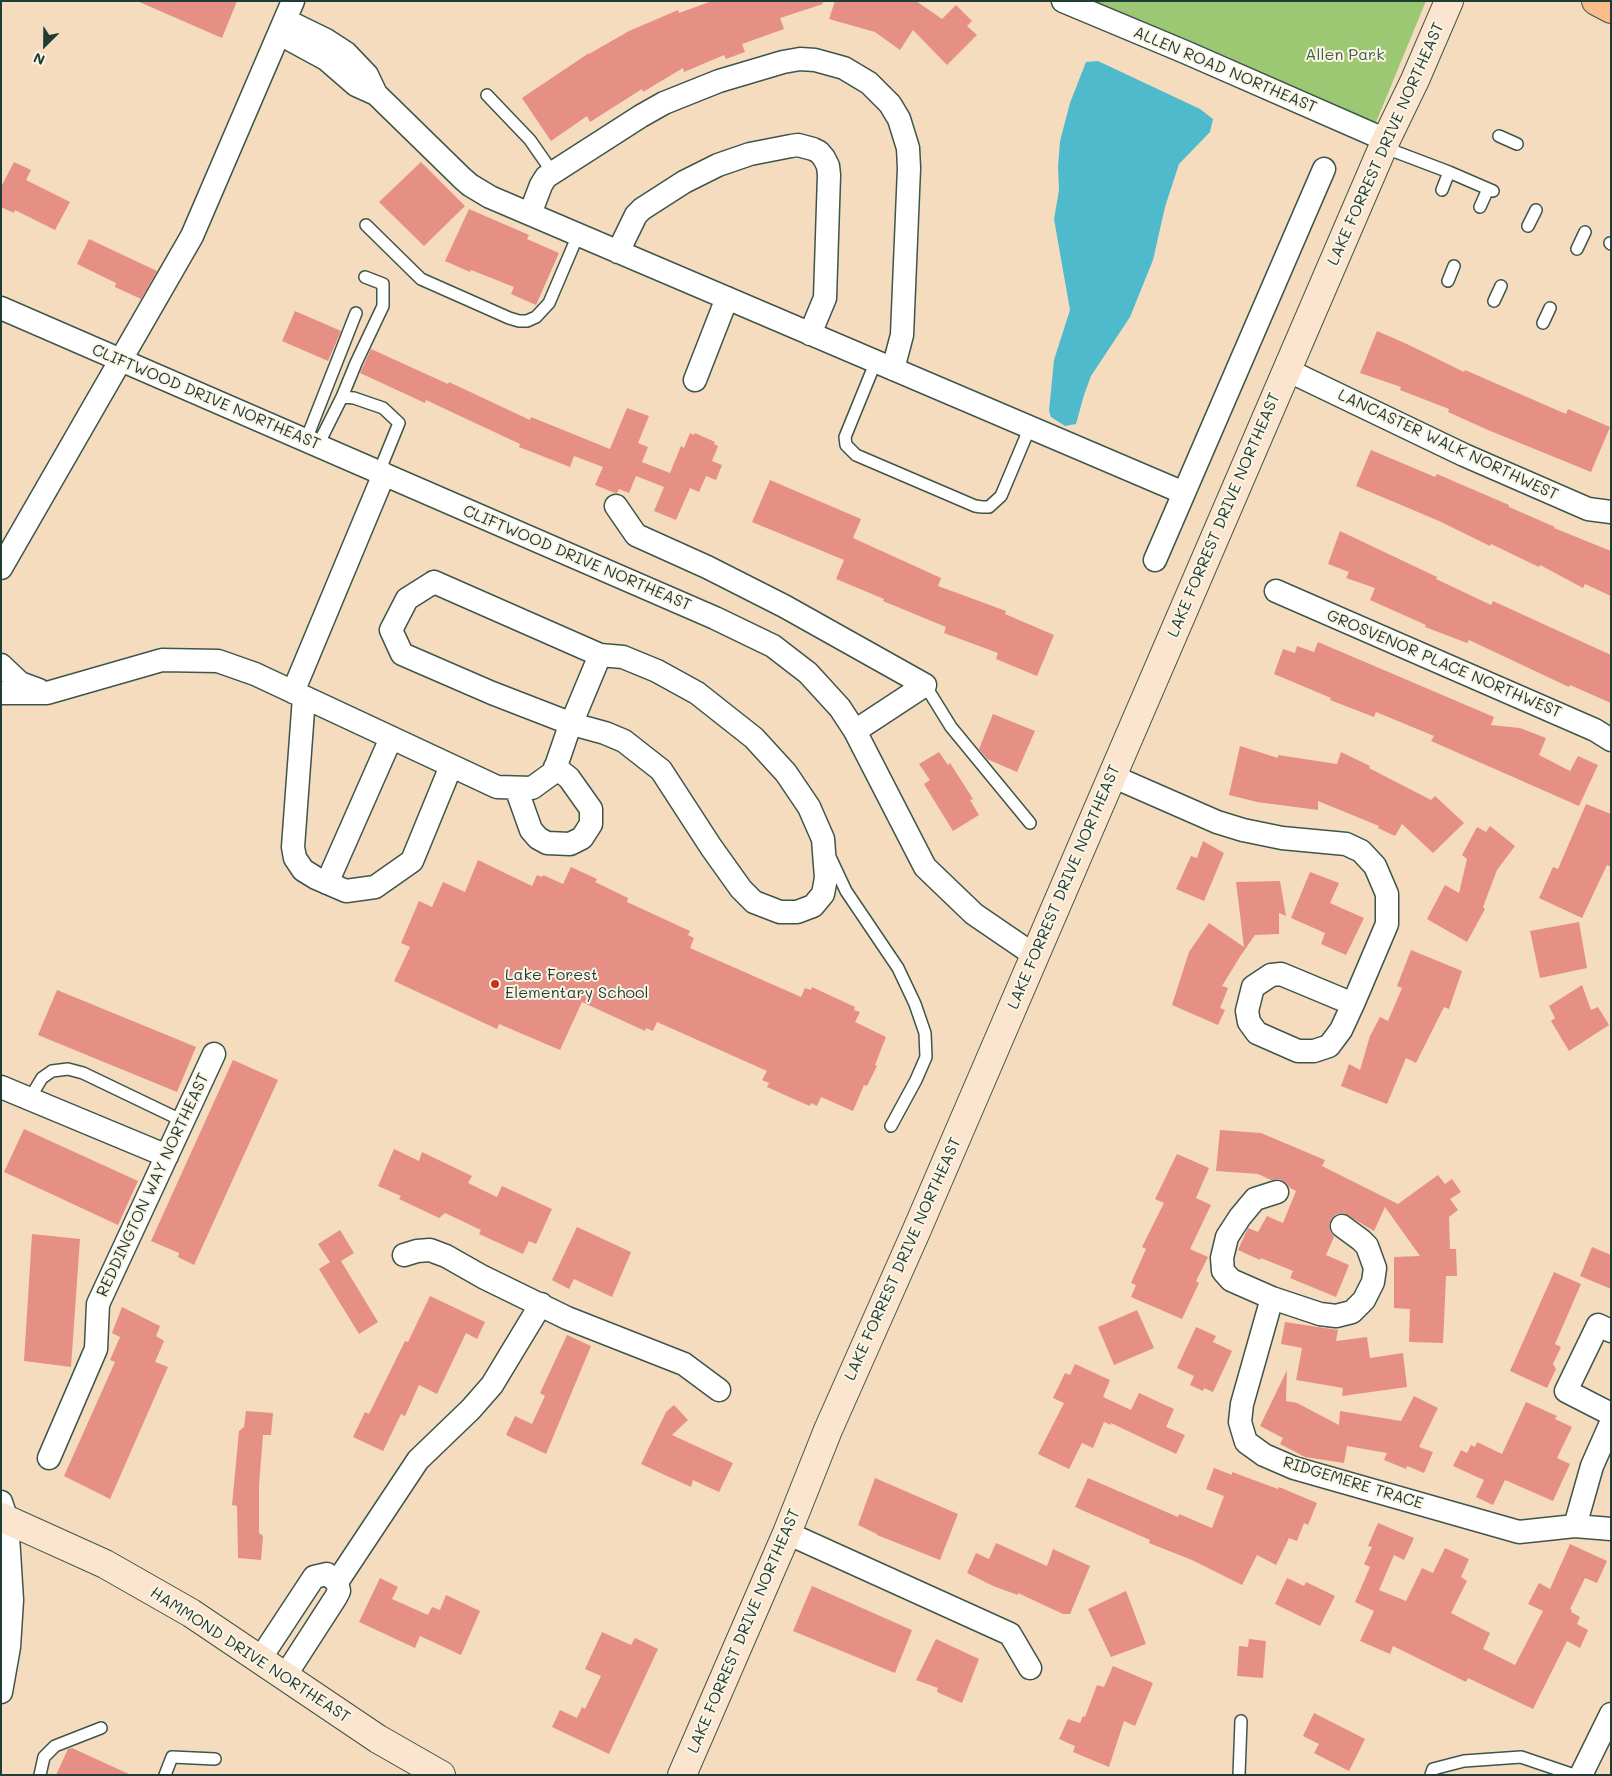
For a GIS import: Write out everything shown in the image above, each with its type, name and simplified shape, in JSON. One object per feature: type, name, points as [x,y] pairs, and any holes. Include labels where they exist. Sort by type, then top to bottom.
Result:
[{"type":"highway","points":[[1596,1],[1611,9]]},
{"type":"street","name":"ALLEN ROAD NORTHEAST","points":[[1064,1],[1185,52],[1385,144]]},
{"type":"street","name":"LAKE FORREST DRIVE NORTHEAST","points":[[682,1775],[787,1534],[828,1430],[919,1226],[1287,370],[1449,1]]},
{"type":"street","points":[[1,568],[192,236],[286,19],[326,40],[346,54],[356,85],[376,94],[470,186],[490,197],[1184,493]]},
{"type":"street","points":[[530,214],[541,184],[551,173],[656,107],[719,81],[783,62],[800,59],[830,63],[857,75],[880,92],[899,119],[908,148],[902,334],[884,365]]},
{"type":"street","points":[[618,252],[636,215],[642,209],[684,182],[718,165],[750,154],[798,145],[813,148],[824,158],[828,166],[829,175],[825,298],[810,334]]},
{"type":"street","points":[[1155,560],[1324,169]]},
{"type":"street","points":[[695,380],[727,298]]},
{"type":"street","name":"CLIFTWOOD DRIVE NORTHEAST","points":[[1,308],[731,624],[773,646],[808,673],[840,708],[855,731],[925,868],[974,914],[1034,955]]},
{"type":"street","name":"LANCASTER WALK NORTHWEST","points":[[1287,370],[1464,455],[1588,508],[1611,512]]},
{"type":"street","points":[[382,473],[299,695],[293,847],[295,858],[304,870],[316,878],[346,890],[375,887],[412,861],[451,766]]},
{"type":"street","points":[[616,506],[636,535],[707,567],[784,606],[925,685],[855,731]]},
{"type":"street","points":[[434,582],[600,656],[623,657],[657,671],[697,693],[754,738],[786,773],[809,807],[823,839],[826,878],[823,894],[813,906],[797,912],[780,912],[754,902],[741,889],[711,847],[661,770],[624,741],[572,724],[492,693],[402,654],[391,630],[407,599],[434,582]]},
{"type":"street","name":"GROSVENOR PLACE NORTHWEST","points":[[1276,592],[1595,730],[1611,740]]},
{"type":"street","points":[[1,693],[47,693],[162,660],[218,661],[255,674],[497,787],[532,788],[554,772],[600,656]]},
{"type":"street","points":[[1,665],[20,683],[47,693]]},
{"type":"street","points":[[327,883],[391,738]]},
{"type":"street","points":[[516,788],[531,830],[538,838],[547,843],[570,844],[582,838],[591,824],[591,809],[575,786],[555,767]]},
{"type":"street","points":[[1112,776],[1217,822],[1243,830],[1282,838],[1346,844],[1361,851],[1375,866],[1387,894],[1387,924],[1353,1004],[1341,1030],[1329,1046],[1314,1051],[1298,1051],[1257,1033],[1249,1022],[1247,1011],[1253,987],[1271,975],[1281,974],[1353,1004]]},
{"type":"street","name":"REDDINGTON WAY NORTHEAST","points":[[49,1458],[96,1349],[98,1304],[214,1054]]},
{"type":"street","points":[[1,1087],[167,1156]]},
{"type":"street","points":[[1277,1192],[1255,1199],[1227,1237],[1222,1258],[1223,1271],[1231,1280],[1272,1298],[1320,1314],[1336,1316],[1352,1312],[1364,1300],[1373,1282],[1375,1268],[1367,1246],[1342,1226]]},
{"type":"street","points":[[404,1255],[430,1250],[446,1256],[483,1277],[567,1318],[684,1364],[719,1390]]},
{"type":"street","name":"RIDGEMERE TRACE","points":[[1272,1298],[1242,1404],[1240,1422],[1246,1442],[1264,1455],[1294,1468],[1519,1532],[1575,1526],[1611,1529]]},
{"type":"street","points":[[285,1676],[418,1460],[471,1409],[492,1385],[541,1304]]},
{"type":"street","points":[[1611,1331],[1598,1325],[1566,1391],[1611,1414]]},
{"type":"street","points":[[1575,1526],[1592,1466],[1611,1423]]},
{"type":"street","points":[[1,1692],[9,1646],[12,1600],[3,1513]]},
{"type":"street","name":"HAMMOND DRIVE NORTHEAST","points":[[3,1513],[135,1580],[191,1613],[378,1738],[440,1775]]},
{"type":"street","points":[[787,1534],[1010,1634],[1030,1668]]},
{"type":"street","points":[[260,1659],[314,1578],[327,1574],[337,1589]]},
{"type":"street","points":[[1581,1775],[1611,1714]]},
{"type":"lane","points":[[487,95],[530,140],[551,173]]},
{"type":"lane","points":[[1499,136],[1516,144]]},
{"type":"lane","points":[[1385,144],[1490,190],[1480,207]]},
{"type":"lane","points":[[1442,190],[1449,172]]},
{"type":"lane","points":[[1528,226],[1536,210]]},
{"type":"lane","points":[[366,225],[421,280],[519,321],[528,321],[536,317],[549,303],[578,235]]},
{"type":"lane","points":[[1578,250],[1585,232]]},
{"type":"lane","points":[[1448,281],[1454,266]]},
{"type":"lane","points":[[312,443],[342,397],[383,306],[382,284],[365,277]]},
{"type":"lane","points":[[1494,302],[1501,286]]},
{"type":"lane","points":[[1543,323],[1550,308]]},
{"type":"lane","points":[[312,443],[356,313]]},
{"type":"lane","points":[[884,365],[845,438],[846,445],[856,455],[975,506],[989,507],[1001,496],[1030,427]]},
{"type":"lane","points":[[342,397],[354,398],[383,408],[399,423],[382,473]]},
{"type":"lane","points":[[925,685],[951,727],[1030,823]]},
{"type":"lane","points":[[823,839],[846,891],[898,968],[915,1004],[925,1033],[926,1057],[891,1126]]},
{"type":"lane","points":[[30,1098],[42,1078],[52,1071],[68,1069],[84,1073],[183,1121]]},
{"type":"lane","points":[[1239,1775],[1241,1722]]},
{"type":"lane","points":[[40,1775],[44,1757],[55,1746],[101,1728]]},
{"type":"lane","points":[[165,1775],[172,1757],[215,1759]]},
{"type":"lane","points":[[1431,1775],[1433,1769],[1464,1760],[1520,1757],[1574,1775]]},
{"type":"green space","name":"Allen Park","points":[[1091,1],[1426,1],[1374,127]]},
{"type":"water","points":[[1098,61],[1200,109],[1213,119],[1210,132],[1179,164],[1165,207],[1153,260],[1130,317],[1091,376],[1076,424],[1065,426],[1051,417],[1049,411],[1054,360],[1070,310],[1054,219],[1059,190],[1060,141],[1070,103],[1086,62]]},
{"type":"building","points":[[137,1],[237,1],[222,38]]},
{"type":"building","points":[[712,1],[822,1],[823,4],[780,18],[784,29],[742,44],[745,52],[726,59],[724,55],[684,72],[683,68],[643,92],[642,89],[590,122],[587,116],[551,141],[522,98],[589,53],[629,31],[678,10],[679,13]]},
{"type":"building","points":[[835,1],[916,1],[942,19],[956,5],[972,21],[967,26],[977,35],[947,65],[913,30],[900,50],[875,32],[829,19]]},
{"type":"building","points":[[14,162],[31,170],[26,180],[70,202],[55,230],[15,210],[14,213],[1,207],[1,187]]},
{"type":"building","points":[[421,162],[465,206],[424,246],[379,202]]},
{"type":"building","points":[[469,209],[529,235],[527,239],[559,253],[536,305],[511,294],[514,287],[445,261]]},
{"type":"building","points":[[89,239],[157,271],[141,299],[115,287],[116,283],[77,264]]},
{"type":"building","points":[[295,311],[341,331],[328,361],[282,341]]},
{"type":"building","points":[[1377,331],[1464,372],[1465,370],[1566,414],[1568,409],[1610,427],[1591,472],[1488,430],[1448,412],[1449,409],[1400,390],[1401,387],[1360,373]]},
{"type":"building","points":[[371,349],[448,384],[449,382],[530,420],[531,417],[610,449],[627,408],[649,416],[638,443],[648,447],[642,462],[670,473],[681,446],[684,448],[690,433],[694,435],[695,433],[715,442],[714,444],[718,446],[712,461],[722,465],[716,480],[706,476],[699,492],[690,488],[676,520],[654,511],[664,487],[636,476],[629,493],[619,489],[615,493],[595,485],[603,467],[574,456],[570,467],[519,447],[520,444],[426,400],[425,403],[360,373]]},
{"type":"building","points":[[1371,450],[1435,477],[1437,474],[1509,505],[1509,507],[1554,528],[1611,551],[1611,596],[1585,584],[1583,588],[1540,565],[1539,567],[1491,544],[1490,546],[1439,521],[1356,486]]},
{"type":"building","points":[[770,480],[861,519],[853,538],[941,578],[938,586],[1006,611],[1005,614],[1054,635],[1037,676],[996,659],[998,653],[944,633],[946,627],[836,579],[844,560],[752,522]]},
{"type":"building","points":[[1340,531],[1491,605],[1493,601],[1611,655],[1611,703],[1570,685],[1569,687],[1469,640],[1467,643],[1425,627],[1426,625],[1370,600],[1375,588],[1346,578],[1349,572],[1328,564]]},
{"type":"building","points":[[1318,642],[1494,717],[1491,725],[1520,728],[1546,738],[1539,755],[1570,771],[1578,756],[1598,765],[1579,806],[1431,741],[1434,736],[1376,712],[1374,717],[1330,700],[1331,698],[1274,674],[1283,649],[1295,653],[1297,646],[1314,652]]},
{"type":"building","points":[[993,714],[1035,731],[1017,772],[987,759],[979,749]]},
{"type":"building","points":[[1240,746],[1278,758],[1278,755],[1337,764],[1341,752],[1431,800],[1435,796],[1464,823],[1433,853],[1402,824],[1395,836],[1378,828],[1379,826],[1318,801],[1318,810],[1257,802],[1229,795]]},
{"type":"building","points":[[939,752],[948,765],[950,763],[973,799],[970,800],[979,815],[953,831],[924,784],[930,780],[919,764]]},
{"type":"building","points":[[1586,804],[1611,814],[1611,867],[1607,865],[1582,918],[1539,898],[1553,867],[1558,869]]},
{"type":"building","points":[[1490,826],[1515,846],[1497,870],[1483,907],[1485,909],[1467,942],[1427,919],[1445,885],[1459,893],[1467,859],[1462,855],[1477,827],[1486,832]]},
{"type":"building","points":[[1203,841],[1224,853],[1204,901],[1176,889],[1191,856],[1197,858]]},
{"type":"building","name":"Lake Forest Elementary School","points":[[478,860],[532,886],[537,875],[542,877],[543,875],[563,884],[571,867],[597,879],[595,882],[628,898],[627,902],[690,931],[688,935],[694,938],[690,948],[801,997],[805,988],[811,990],[812,987],[855,1007],[854,1010],[860,1012],[855,1022],[886,1037],[875,1065],[877,1066],[867,1086],[864,1085],[853,1111],[821,1097],[817,1106],[811,1103],[810,1106],[767,1087],[769,1083],[762,1080],[767,1071],[657,1022],[653,1031],[646,1028],[645,1031],[582,1002],[560,1050],[499,1024],[497,1029],[394,981],[410,947],[401,943],[419,901],[432,907],[443,882],[465,892]]},
{"type":"building","points":[[1310,872],[1339,883],[1330,903],[1364,918],[1346,955],[1321,944],[1325,933],[1291,918]]},
{"type":"building","points":[[1280,881],[1286,916],[1279,913],[1279,934],[1255,935],[1241,955],[1222,986],[1228,988],[1220,1008],[1225,1010],[1218,1025],[1172,1005],[1189,952],[1209,923],[1244,947],[1236,882]]},
{"type":"building","points":[[1579,922],[1587,968],[1540,978],[1530,931]]},
{"type":"building","points":[[1411,950],[1462,971],[1449,1009],[1444,1007],[1416,1063],[1406,1058],[1387,1104],[1341,1086],[1349,1064],[1360,1070],[1370,1036],[1380,1017],[1388,1021],[1402,988],[1397,986]]},
{"type":"building","points":[[1582,985],[1591,1010],[1598,1007],[1609,1025],[1569,1051],[1551,1021],[1555,1018],[1549,1006]]},
{"type":"building","points":[[57,990],[196,1047],[177,1092],[38,1035]]},
{"type":"building","points":[[233,1060],[278,1080],[194,1265],[178,1257],[179,1253],[151,1241]]},
{"type":"building","points":[[24,1129],[138,1181],[118,1225],[4,1172]]},
{"type":"building","points":[[1220,1130],[1261,1133],[1325,1160],[1322,1166],[1398,1204],[1438,1175],[1445,1184],[1452,1179],[1461,1192],[1450,1199],[1458,1210],[1449,1217],[1450,1249],[1456,1249],[1457,1276],[1446,1276],[1443,1343],[1409,1342],[1410,1309],[1394,1308],[1394,1257],[1420,1256],[1385,1207],[1374,1231],[1344,1213],[1336,1214],[1331,1219],[1330,1231],[1334,1237],[1326,1255],[1349,1265],[1336,1297],[1290,1278],[1293,1271],[1238,1250],[1248,1228],[1258,1232],[1267,1216],[1283,1223],[1296,1191],[1280,1179],[1271,1180],[1258,1174],[1216,1171]]},
{"type":"building","points":[[394,1149],[419,1161],[422,1152],[472,1176],[468,1183],[497,1197],[502,1186],[552,1209],[536,1244],[529,1241],[523,1254],[479,1234],[481,1230],[445,1213],[439,1218],[399,1199],[401,1196],[378,1186]]},
{"type":"building","points":[[1177,1154],[1209,1168],[1196,1198],[1211,1205],[1190,1249],[1208,1257],[1196,1281],[1199,1283],[1182,1319],[1131,1297],[1136,1285],[1131,1283],[1146,1249],[1142,1247],[1164,1203],[1155,1199]]},
{"type":"building","points":[[577,1227],[631,1252],[612,1297],[574,1279],[569,1289],[552,1280]]},
{"type":"building","points":[[340,1230],[354,1253],[341,1261],[378,1322],[359,1334],[319,1269],[330,1262],[318,1244]]},
{"type":"building","points":[[32,1234],[80,1239],[71,1367],[24,1361]]},
{"type":"building","points":[[1592,1247],[1611,1255],[1611,1289],[1580,1276]]},
{"type":"building","points":[[1554,1272],[1581,1284],[1555,1344],[1561,1347],[1553,1364],[1556,1369],[1547,1388],[1510,1371]]},
{"type":"building","points":[[430,1296],[485,1322],[477,1339],[466,1333],[437,1394],[419,1385],[405,1416],[401,1414],[383,1451],[353,1437],[365,1412],[369,1414],[405,1341],[408,1342]]},
{"type":"building","points":[[122,1307],[160,1326],[156,1336],[164,1341],[155,1362],[168,1367],[110,1499],[64,1476],[115,1362],[110,1360],[120,1337],[112,1333]]},
{"type":"building","points":[[1137,1310],[1154,1348],[1114,1365],[1098,1327]]},
{"type":"building","points":[[1285,1322],[1338,1330],[1336,1341],[1367,1337],[1370,1358],[1403,1353],[1407,1387],[1342,1396],[1343,1388],[1296,1380],[1302,1348],[1281,1344]]},
{"type":"building","points":[[1196,1327],[1216,1336],[1213,1342],[1232,1351],[1213,1392],[1204,1388],[1203,1391],[1190,1385],[1194,1376],[1177,1368]]},
{"type":"building","points":[[567,1335],[591,1346],[546,1454],[506,1435],[515,1416],[532,1424],[545,1396],[540,1393]]},
{"type":"building","points":[[1075,1364],[1110,1380],[1103,1397],[1131,1410],[1139,1393],[1174,1409],[1166,1427],[1185,1435],[1176,1454],[1111,1423],[1111,1425],[1104,1422],[1093,1448],[1082,1443],[1069,1469],[1038,1454],[1064,1403],[1053,1398],[1065,1373],[1070,1375]]},
{"type":"building","points":[[1287,1370],[1286,1401],[1297,1403],[1339,1425],[1340,1411],[1401,1421],[1414,1396],[1438,1408],[1419,1447],[1433,1452],[1424,1473],[1407,1466],[1406,1469],[1384,1460],[1387,1453],[1347,1446],[1344,1463],[1305,1457],[1280,1444],[1283,1438],[1260,1426]]},
{"type":"building","points":[[1526,1402],[1557,1416],[1555,1419],[1572,1427],[1557,1458],[1570,1464],[1553,1501],[1505,1480],[1493,1505],[1476,1497],[1484,1480],[1453,1466],[1461,1450],[1467,1453],[1471,1445],[1475,1447],[1477,1442],[1502,1454]]},
{"type":"building","points":[[674,1405],[688,1420],[672,1435],[733,1463],[719,1492],[693,1480],[691,1487],[641,1464],[666,1412]]},
{"type":"building","points":[[246,1411],[273,1413],[271,1435],[263,1435],[259,1486],[259,1533],[263,1536],[261,1560],[238,1558],[237,1506],[232,1505],[239,1431],[244,1427]]},
{"type":"building","points":[[1214,1468],[1232,1475],[1232,1472],[1278,1489],[1279,1487],[1317,1503],[1308,1525],[1304,1523],[1297,1541],[1289,1538],[1276,1565],[1257,1555],[1242,1585],[1192,1560],[1149,1543],[1150,1540],[1075,1507],[1088,1478],[1178,1517],[1179,1514],[1212,1528],[1224,1496],[1206,1489]]},
{"type":"building","points":[[875,1478],[958,1514],[940,1560],[877,1535],[858,1525]]},
{"type":"building","points":[[1378,1523],[1414,1538],[1404,1560],[1394,1555],[1379,1590],[1406,1601],[1422,1568],[1433,1573],[1445,1548],[1469,1559],[1461,1577],[1467,1581],[1451,1613],[1490,1633],[1483,1649],[1515,1665],[1543,1611],[1528,1604],[1539,1583],[1550,1589],[1570,1544],[1607,1561],[1597,1583],[1585,1578],[1570,1609],[1572,1610],[1571,1612],[1580,1617],[1577,1624],[1588,1630],[1580,1648],[1567,1641],[1533,1709],[1468,1678],[1466,1682],[1393,1646],[1390,1654],[1360,1641],[1374,1611],[1355,1602],[1370,1567],[1364,1564],[1372,1547],[1368,1546]]},
{"type":"building","points":[[996,1543],[1047,1566],[1053,1549],[1090,1566],[1070,1614],[1063,1614],[1018,1593],[1018,1595],[993,1586],[967,1573],[976,1553],[989,1559]]},
{"type":"building","points":[[380,1578],[398,1587],[392,1599],[428,1615],[432,1607],[440,1610],[446,1595],[480,1611],[461,1655],[420,1636],[415,1648],[359,1622]]},
{"type":"building","points":[[1287,1578],[1304,1586],[1306,1582],[1335,1596],[1320,1626],[1275,1604]]},
{"type":"building","points":[[812,1586],[912,1630],[895,1673],[793,1631]]},
{"type":"building","points":[[1126,1591],[1146,1644],[1111,1657],[1088,1609]]},
{"type":"building","points":[[602,1632],[631,1645],[635,1638],[658,1649],[609,1754],[552,1727],[560,1710],[577,1718],[582,1707],[585,1709],[601,1676],[585,1669]]},
{"type":"building","points":[[936,1639],[979,1659],[962,1703],[937,1692],[938,1688],[916,1680]]},
{"type":"building","points":[[1249,1639],[1266,1641],[1263,1678],[1237,1676],[1239,1646],[1248,1647]]},
{"type":"building","points":[[1113,1666],[1153,1683],[1135,1726],[1124,1721],[1109,1767],[1073,1752],[1075,1746],[1059,1739],[1068,1719],[1080,1723],[1083,1716],[1085,1717],[1097,1685],[1104,1687]]},
{"type":"building","points":[[1314,1713],[1365,1739],[1349,1771],[1314,1753],[1319,1744],[1303,1736]]},
{"type":"building","points":[[72,1748],[131,1775],[56,1775],[68,1749]]},
{"type":"place","name":"Lake Forest Elementary School","points":[[495,984]]}]
